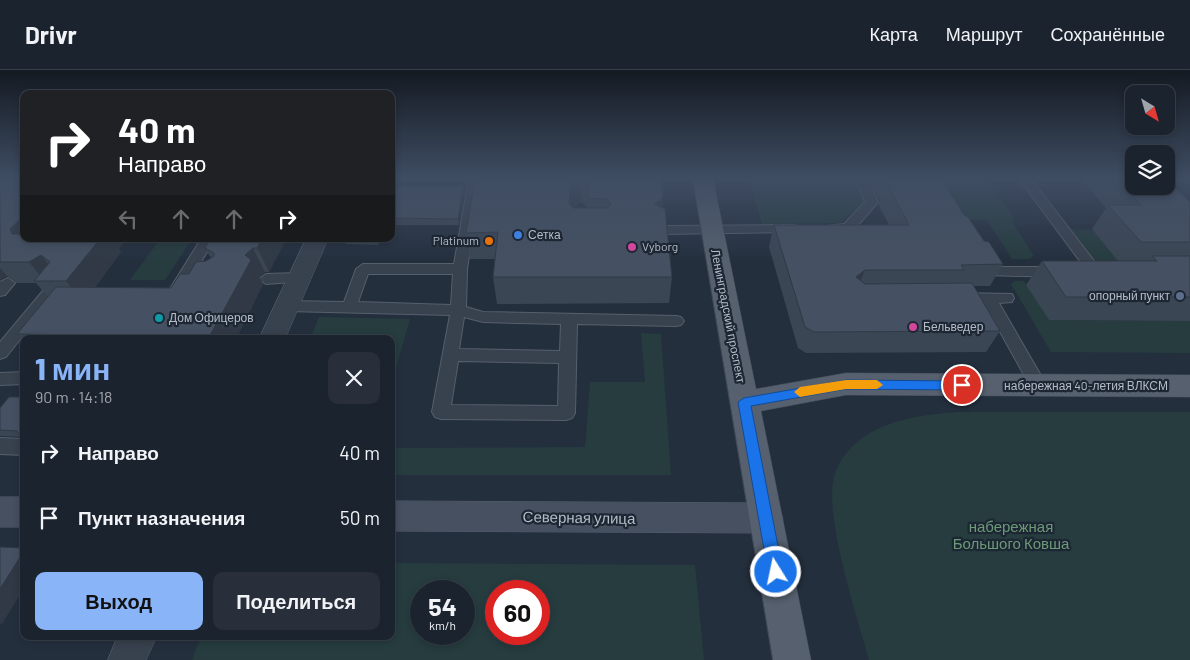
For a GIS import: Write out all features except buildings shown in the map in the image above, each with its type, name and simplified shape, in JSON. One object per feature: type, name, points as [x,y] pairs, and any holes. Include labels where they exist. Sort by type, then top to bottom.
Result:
[{"type":"main road","name":"Ленинградский проспект","points":[[708,207],[792,660]]},
{"type":"main road","name":"набережная 40-летия ВЛКСМ","points":[[744,402],[846,384],[1190,386]]},
{"type":"main road","points":[[0,512],[20,512]]},
{"type":"main road","name":"Северная улица","points":[[395,516],[766,518]]},
{"type":"street","points":[[274,335],[316,242]]},
{"type":"street","points":[[127,660],[136,640]]},
{"type":"lane","points":[[467,207],[460,269],[458,310],[441,412],[566,413],[569,319]]},
{"type":"lane","points":[[661,230],[848,228],[868,207]]},
{"type":"lane","points":[[946,298],[1007,298],[989,267],[1103,273],[1048,207]]},
{"type":"lane","points":[[166,307],[206,242]]},
{"type":"lane","points":[[349,308],[363,270],[460,269]]},
{"type":"lane","points":[[266,279],[299,278]]},
{"type":"lane","points":[[183,280],[202,279]]},
{"type":"lane","points":[[3,345],[57,283]]},
{"type":"lane","points":[[989,298],[1039,386]]},
{"type":"lane","points":[[287,306],[458,310],[483,317],[676,321]]},
{"type":"lane","points":[[451,355],[568,357]]},
{"type":"lane","points":[[0,379],[20,378]]},
{"type":"lane","points":[[0,446],[20,447]]},
{"type":"green space","points":[[757,207],[859,207],[840,223],[762,224]]},
{"type":"green space","points":[[957,207],[1006,207],[1015,219],[1011,220],[1034,256],[1029,259],[1012,259],[987,220],[966,220]]},
{"type":"green space","points":[[1071,229],[1092,230],[1145,262],[1101,262],[1094,259]]},
{"type":"green space","points":[[158,242],[190,242],[165,280],[130,280]]},
{"type":"green space","points":[[1015,281],[1024,281],[1049,320],[1190,321],[1190,353],[1051,352],[1011,284]]},
{"type":"green space","points":[[319,317],[410,319],[395,371],[395,335],[312,335]]},
{"type":"green space","points":[[641,333],[661,334],[671,475],[395,475],[395,448],[585,447],[590,382],[645,382]]},
{"type":"green space","name":"набережная Большого Ковша","points":[[959,412],[1190,412],[1190,660],[869,660],[842,564],[837,536],[832,488],[836,471],[845,455],[857,442],[872,432],[906,419]]},
{"type":"green space","points":[[395,563],[695,565],[704,660],[192,660],[200,640],[395,640]]},
{"type":"slow traffic","points":[[800,392],[846,384],[877,385]]},
{"type":"place","name":"Сетка","points":[[518,235]]},
{"type":"place","name":"Platinum","points":[[489,241]]},
{"type":"place","name":"Vyborg","points":[[632,247]]},
{"type":"place","name":"опорный пункт","points":[[1180,296]]},
{"type":"place","name":"Дом Офицеров","points":[[159,318]]},
{"type":"place","name":"Бельведер","points":[[913,327]]},
{"type":"route","points":[[776,572],[744,402],[846,384],[962,385]]}]
